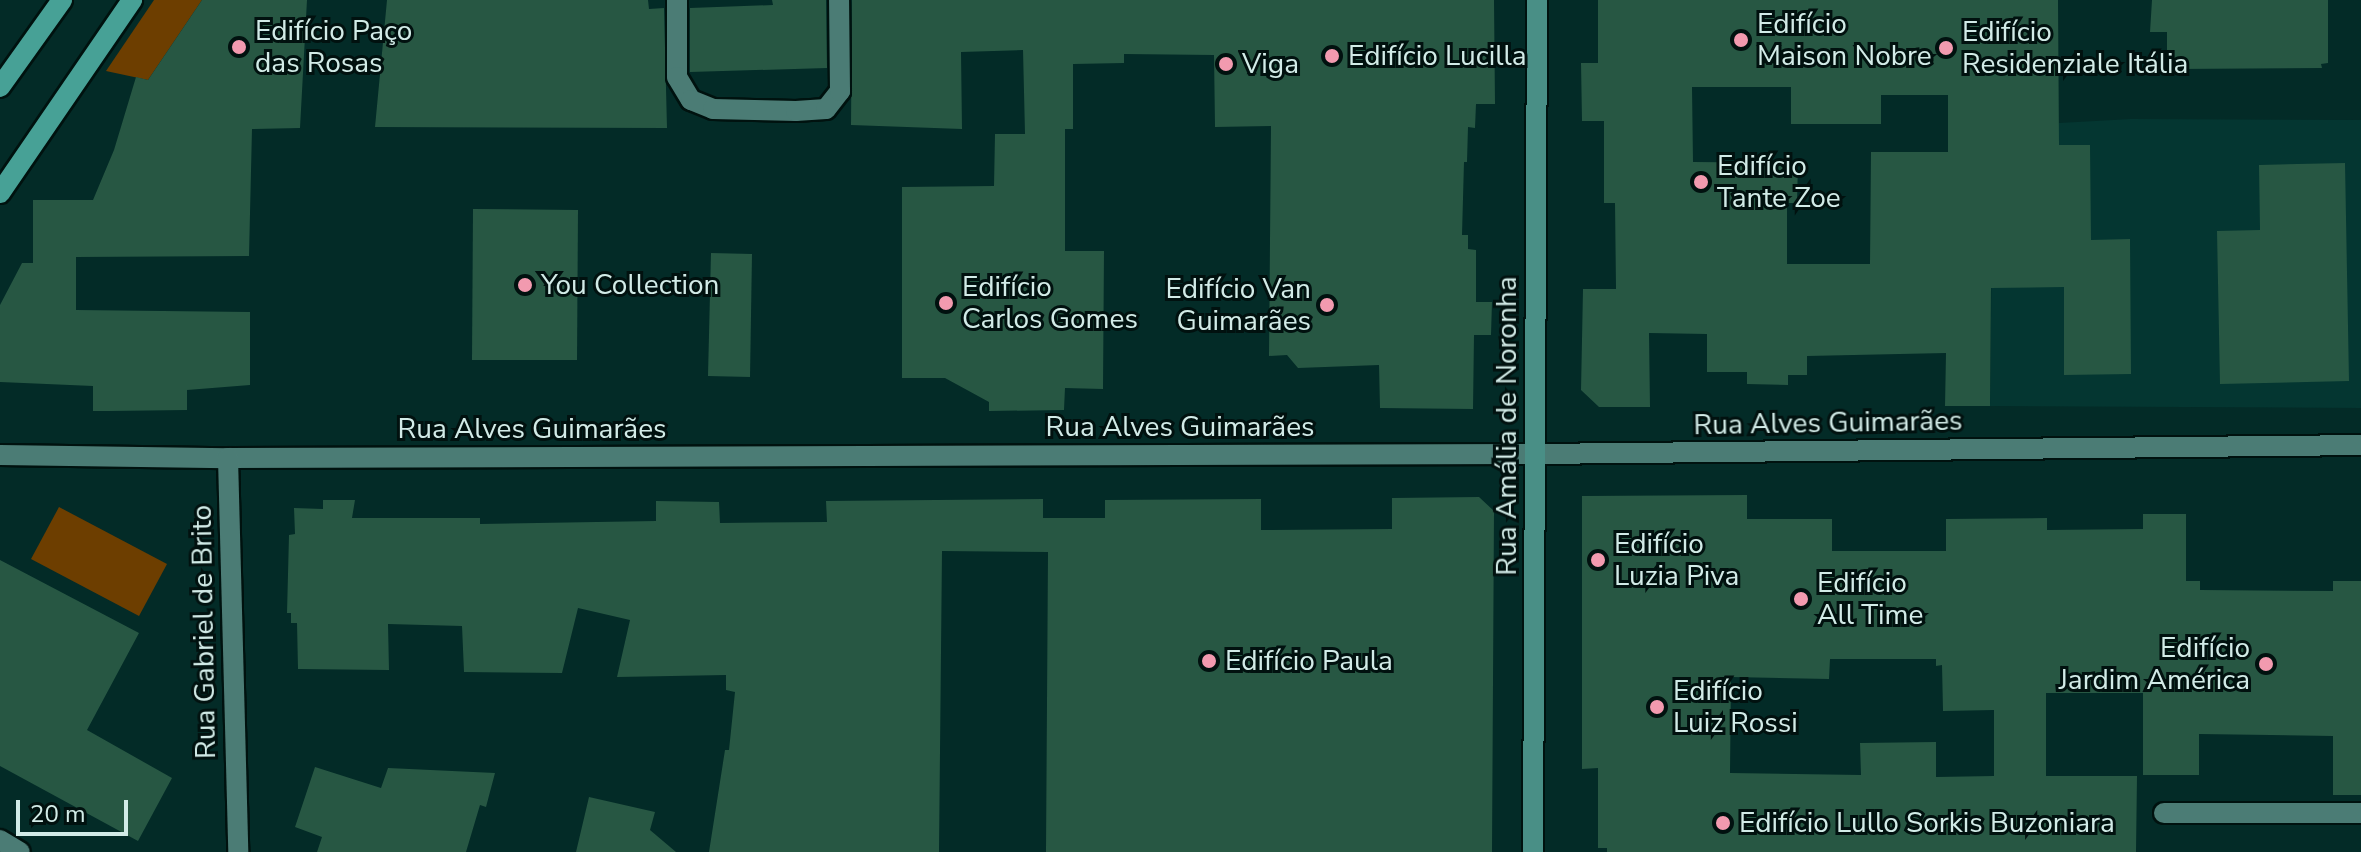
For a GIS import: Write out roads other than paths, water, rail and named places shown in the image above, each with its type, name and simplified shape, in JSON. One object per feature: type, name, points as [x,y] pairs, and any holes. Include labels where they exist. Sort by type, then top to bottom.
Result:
[{"type":"main road","points":[[0,87],[62,0]]},
{"type":"main road","points":[[0,193],[132,0]]},
{"type":"street","points":[[677,0],[677,77],[691,100],[713,109],[796,111],[826,109],[840,91],[839,0]]},
{"type":"street","name":"Rua Amália de Noronha","points":[[1533,852],[1537,0]]},
{"type":"street","name":"Rua Alves Guimarães","points":[[0,455],[228,458],[1535,454],[2361,445]]},
{"type":"street","name":"Rua Gabriel de Brito","points":[[228,458],[238,852]]},
{"type":"street","points":[[2164,813],[2361,813]]},
{"type":"street","points":[[0,840],[20,852]]},
{"type":"place","name":"Edifício Maison Nobre","points":[[1741,40]]},
{"type":"place","name":"Edifício Paço das Rosas","points":[[239,47]]},
{"type":"place","name":"Edifício Residenziale Itália","points":[[1946,48]]},
{"type":"place","name":"Edifício Lucilla","points":[[1332,56]]},
{"type":"place","name":"Viga","points":[[1226,64]]},
{"type":"place","name":"Edifício Tante Zoe","points":[[1701,182]]},
{"type":"place","name":"You Collection","points":[[525,285]]},
{"type":"place","name":"Edifício Carlos Gomes","points":[[946,303]]},
{"type":"place","name":"Edifício Van Guimarães","points":[[1327,305]]},
{"type":"place","name":"Edifício Luzia Piva","points":[[1598,560]]},
{"type":"place","name":"Edifício All Time","points":[[1801,599]]},
{"type":"place","name":"Edifício Paula","points":[[1209,661]]},
{"type":"place","name":"Edifício Jardim América","points":[[2266,664]]},
{"type":"place","name":"Edifício Luiz Rossi","points":[[1657,707]]},
{"type":"place","name":"Edifício Lullo Sorkis Buzoniara","points":[[1723,823]]}]
